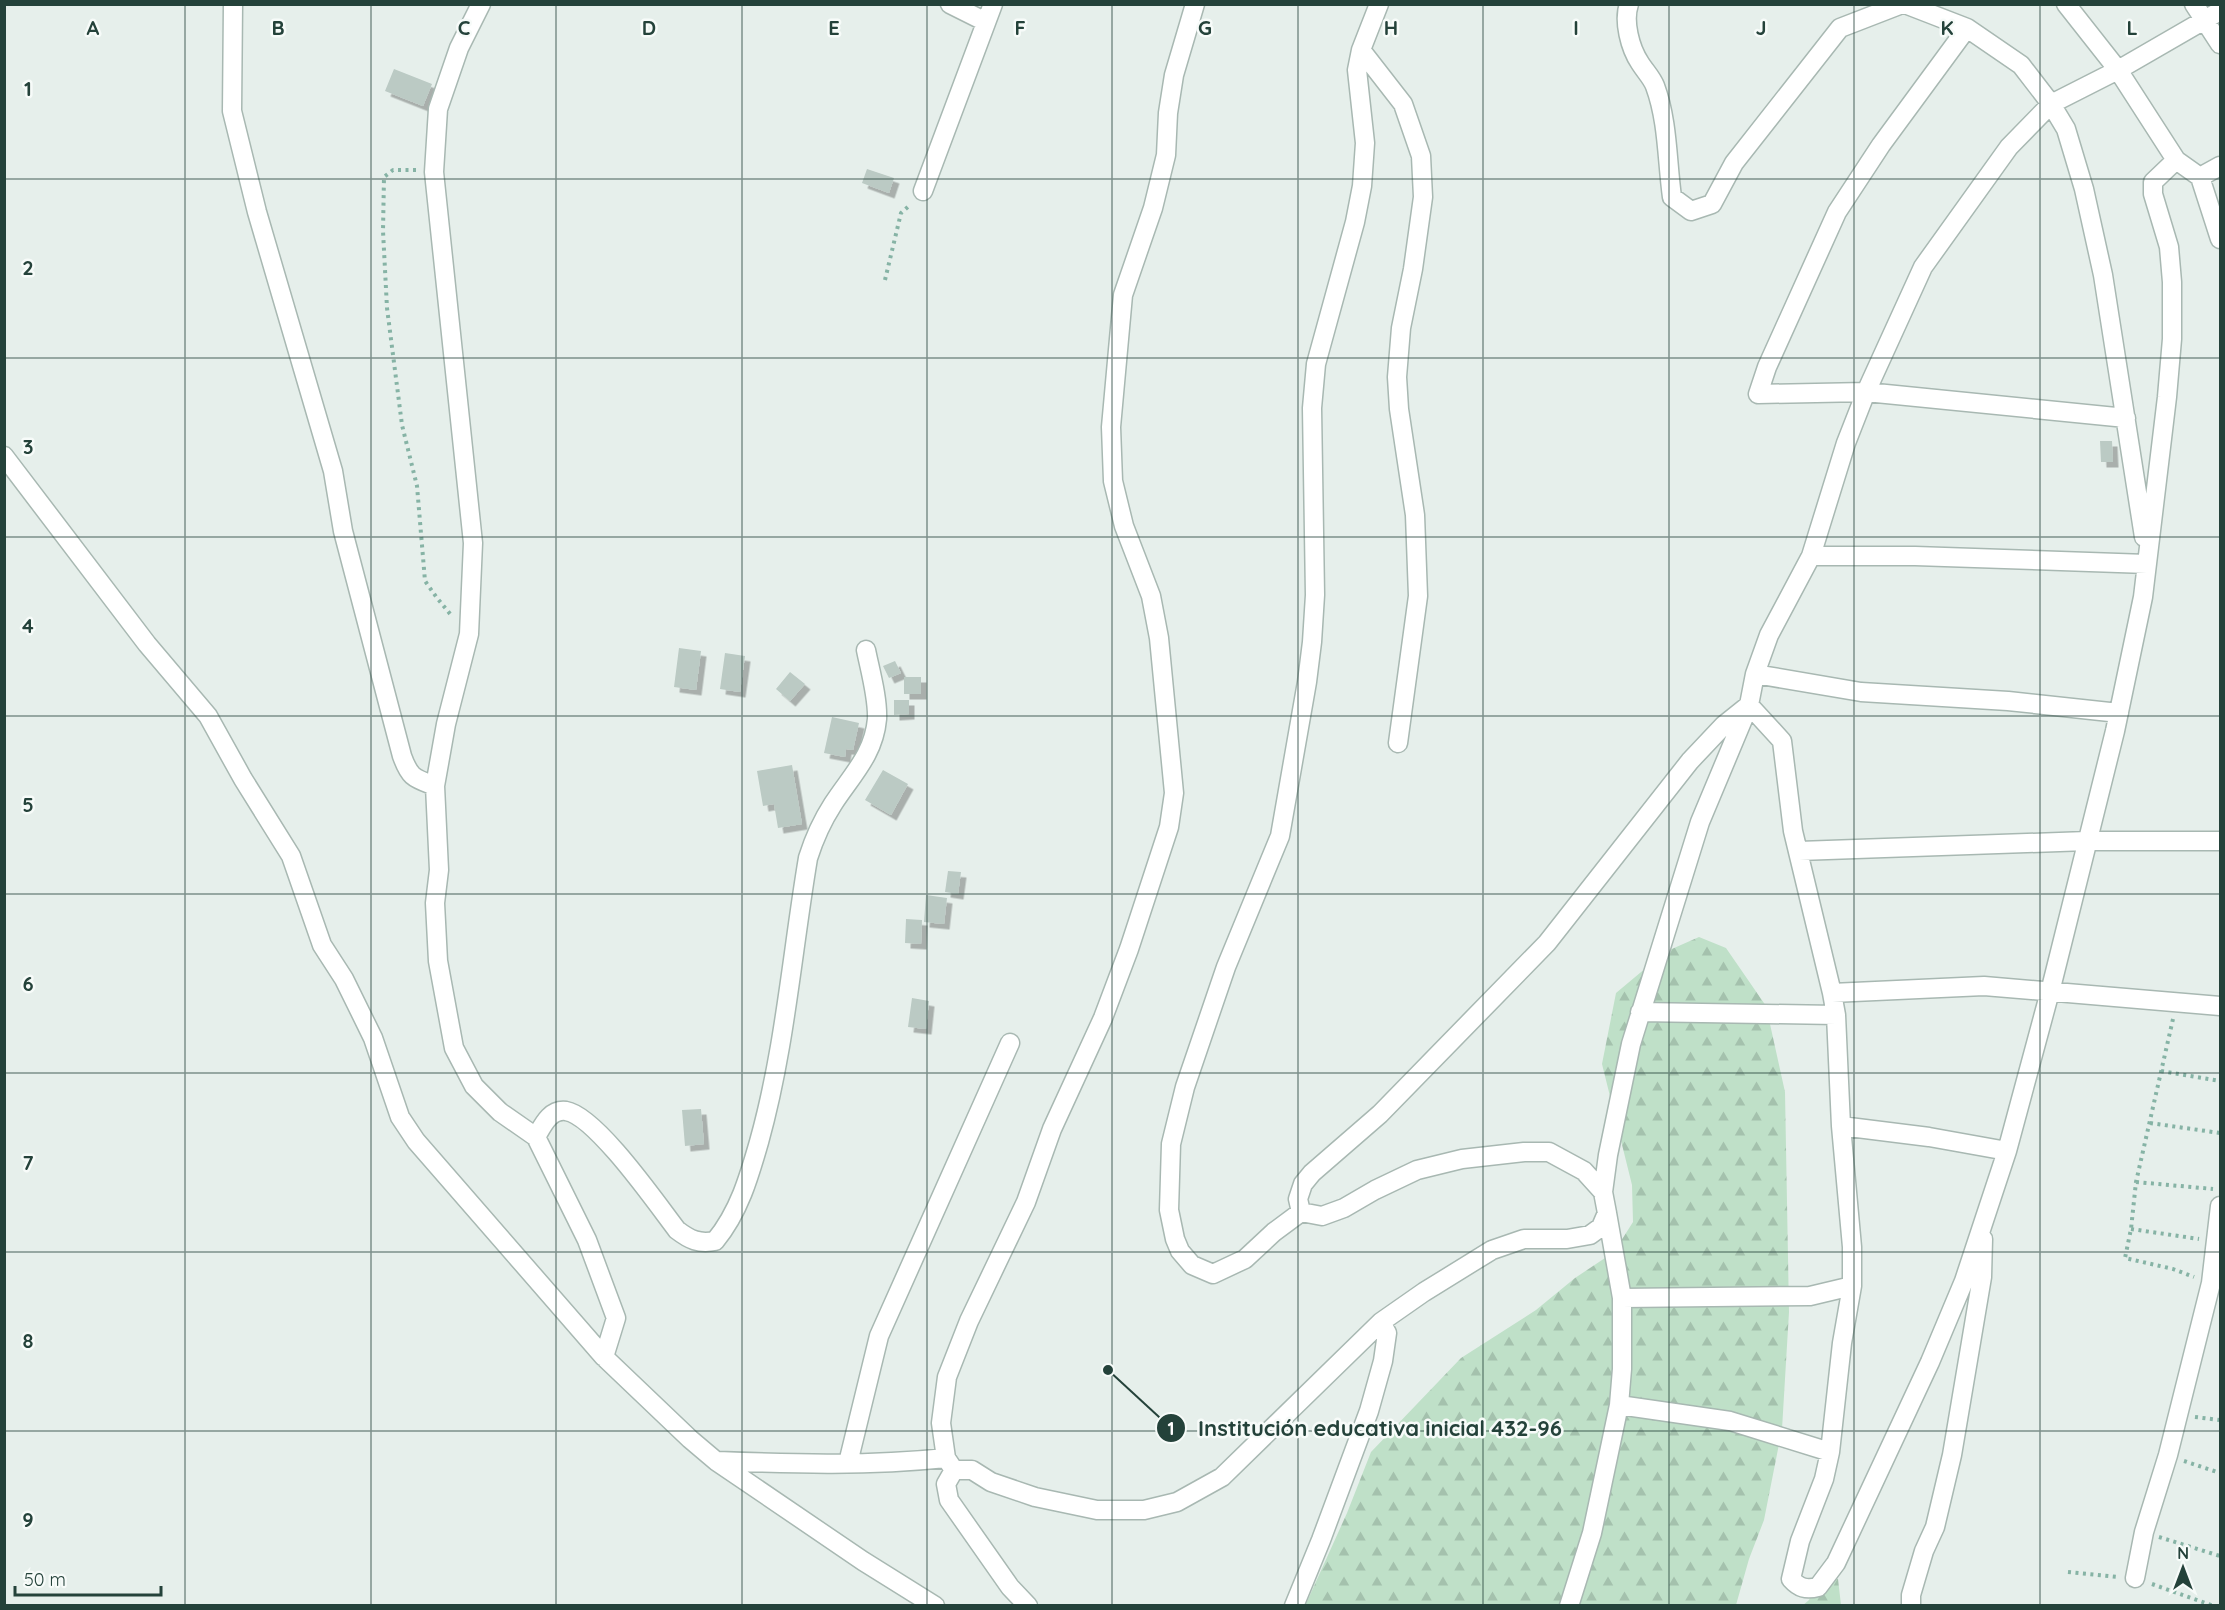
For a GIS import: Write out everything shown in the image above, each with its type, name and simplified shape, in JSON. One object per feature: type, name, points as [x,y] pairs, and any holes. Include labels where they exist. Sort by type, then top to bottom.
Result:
[{"type":"street","points":[[233,4],[232,111],[257,212],[333,471],[343,531],[402,756],[413,778],[435,786]]},
{"type":"street","points":[[481,4],[459,48],[438,109],[434,172],[473,543],[469,634],[446,724],[435,786],[439,870],[435,903],[438,961],[454,1048],[474,1086],[500,1112],[536,1137],[567,1195],[587,1240],[616,1318],[604,1357]]},
{"type":"street","points":[[950,4],[986,22]]},
{"type":"street","points":[[923,191],[993,4]]},
{"type":"street","points":[[1028,1605],[1010,1587],[949,1500],[946,1484],[950,1464],[941,1423],[947,1377],[969,1321],[1026,1202],[1052,1129],[1103,1018],[1129,949],[1169,827],[1174,793],[1159,638],[1151,596],[1124,526],[1113,481],[1111,427],[1123,295],[1153,208],[1163,166],[1174,75],[1195,4]]},
{"type":"street","points":[[1378,4],[1361,50],[1357,70],[1365,143],[1362,186],[1356,222],[1316,364],[1313,397],[1316,595],[1307,682],[1280,836],[1218,989],[1185,1087],[1171,1144],[1169,1210],[1180,1251],[1192,1265],[1213,1274],[1245,1259],[1274,1232],[1301,1212],[1322,1216],[1344,1208],[1417,1170],[1462,1159],[1524,1152],[1549,1152],[1584,1171],[1603,1192]]},
{"type":"street","points":[[1629,4],[1628,34],[1638,61],[1654,83],[1660,101],[1668,150],[1672,197],[1691,211],[1712,204],[1734,163],[1840,28],[1904,4],[1967,27],[2021,65],[2051,104],[2066,129],[2084,189],[2103,275],[2147,562]]},
{"type":"street","points":[[2066,4],[2118,70],[2175,160],[2200,177],[2220,239]]},
{"type":"street","points":[[2194,4],[2213,15],[2220,44]]},
{"type":"street","points":[[1569,1605],[1592,1533],[1619,1405],[1622,1369],[1622,1298],[1603,1192],[1608,1155],[1631,1044],[1700,822],[1749,705],[1755,674],[1769,635],[1811,556],[1846,442],[1866,392],[1923,267],[2008,147],[2051,104],[2118,70],[2213,15]]},
{"type":"street","points":[[1967,27],[1881,145],[1837,212],[1767,367],[1758,394],[1866,392],[2126,418]]},
{"type":"street","points":[[1361,50],[1403,104],[1421,156],[1423,197],[1413,269],[1401,328],[1397,377],[1399,409],[1415,516],[1418,596],[1398,743]]},
{"type":"street","points":[[1806,1605],[1836,1563],[1926,1372],[1964,1281],[2007,1151],[2050,991],[2119,712],[2143,597],[2172,339],[2172,282],[2169,247],[2153,194],[2153,182],[2175,160]]},
{"type":"street","points":[[2200,177],[2220,166]]},
{"type":"street","points":[[4,456],[147,644],[208,716],[243,779],[291,856],[322,945],[344,979],[373,1038],[400,1117],[423,1150],[604,1357],[716,1461],[863,1562],[935,1605]]},
{"type":"street","points":[[1811,556],[1915,556],[2147,562]]},
{"type":"street","points":[[536,1137],[548,1117],[553,1114],[564,1111],[577,1115],[620,1157],[677,1230],[689,1239],[703,1244],[715,1241],[723,1231],[746,1188],[775,1078],[808,858],[832,805],[865,760],[874,740],[877,716],[866,650]]},
{"type":"street","points":[[1755,674],[1861,692],[2008,701],[2119,712]]},
{"type":"street","points":[[1301,1212],[1298,1198],[1303,1184],[1312,1173],[1380,1114],[1547,943],[1690,761],[1724,725],[1749,705]]},
{"type":"street","points":[[1749,705],[1782,741],[1793,831],[1836,1015],[1841,1126],[1852,1247],[1852,1286],[1842,1343],[1830,1452],[1824,1479],[1800,1541],[1791,1579],[1797,1587],[1809,1589],[1818,1587]]},
{"type":"street","points":[[1799,851],[2087,841],[2220,841]]},
{"type":"street","points":[[1832,993],[1984,986],[2220,1006]]},
{"type":"street","points":[[1640,1012],[1836,1015]]},
{"type":"street","points":[[848,1463],[879,1335],[1010,1043]]},
{"type":"street","points":[[1841,1126],[1929,1137],[2007,1151]]},
{"type":"street","points":[[2135,1578],[2144,1532],[2168,1455],[2211,1283],[2220,1206]]},
{"type":"street","points":[[716,1461],[804,1464],[909,1462],[950,1464],[972,1470],[991,1482],[1035,1497],[1097,1510],[1144,1510],[1177,1502],[1222,1477],[1381,1322],[1424,1292],[1492,1250],[1524,1239],[1567,1239],[1590,1235],[1601,1227],[1606,1213]]},
{"type":"street","points":[[1911,1605],[1911,1595],[1924,1551],[1935,1527],[1952,1455],[1982,1277],[1984,1216]]},
{"type":"street","points":[[1622,1298],[1810,1296],[1852,1286]]},
{"type":"street","points":[[1294,1605],[1369,1411],[1383,1361],[1387,1333],[1381,1322]]},
{"type":"street","points":[[1619,1405],[1730,1421],[1830,1452]]},
{"type":"path","points":[[434,172],[410,169],[393,170],[384,177],[383,231],[387,308],[402,425],[417,486],[425,581],[436,598],[469,634]]},
{"type":"path","points":[[885,280],[901,213],[923,191]]},
{"type":"path","points":[[2182,1020],[2173,1019],[2136,1182],[2125,1258],[2173,1269],[2211,1283]]},
{"type":"path","points":[[2161,1071],[2220,1081]]},
{"type":"path","points":[[2150,1123],[2220,1133]]},
{"type":"path","points":[[2136,1182],[2220,1189]]},
{"type":"path","points":[[2131,1229],[2215,1241]]},
{"type":"path","points":[[2177,1414],[2220,1420]]},
{"type":"path","points":[[2168,1455],[2220,1473]]},
{"type":"path","points":[[2144,1532],[2220,1556]]},
{"type":"green space","points":[[1699,937],[1726,948],[1766,1006],[1785,1092],[1789,1312],[1782,1429],[1764,1520],[1749,1559],[1736,1605],[1305,1606],[1347,1513],[1371,1452],[1461,1358],[1536,1310],[1575,1278],[1614,1252],[1633,1222],[1632,1185],[1602,1064],[1616,993],[1665,952]]},
{"type":"green space","points":[[1821,1575],[1838,1579],[1841,1605],[1802,1606],[1809,1600]]},
{"type":"building","points":[[394,69],[432,84],[423,106],[385,91]]},
{"type":"building","points":[[867,169],[894,178],[889,193],[862,183]]},
{"type":"building","points":[[2100,441],[2112,441],[2113,462],[2101,462]]},
{"type":"building","points":[[679,648],[701,651],[696,690],[674,687]]},
{"type":"building","points":[[725,653],[745,656],[740,692],[720,689]]},
{"type":"building","points":[[895,661],[901,673],[889,678],[883,666]]},
{"type":"building","points":[[790,672],[805,684],[790,701],[776,689]]},
{"type":"building","points":[[904,677],[921,677],[921,694],[904,694]]},
{"type":"building","points":[[894,700],[909,700],[909,714],[894,715]]},
{"type":"building","points":[[832,717],[859,723],[853,750],[846,749],[845,757],[824,753]]},
{"type":"building","points":[[792,765],[802,824],[778,828],[774,804],[763,806],[757,771]]},
{"type":"building","points":[[883,770],[908,784],[891,815],[865,800]]},
{"type":"building","points":[[948,871],[961,872],[958,894],[945,892]]},
{"type":"building","points":[[926,895],[947,898],[944,924],[924,922]]},
{"type":"building","points":[[906,919],[922,920],[921,944],[905,943]]},
{"type":"building","points":[[912,998],[929,1001],[926,1029],[908,1027]]},
{"type":"building","points":[[701,1109],[704,1144],[685,1146],[682,1110]]},
{"type":"place","name":"Institución educativa inicial 432-96","points":[[1108,1370]]}]
